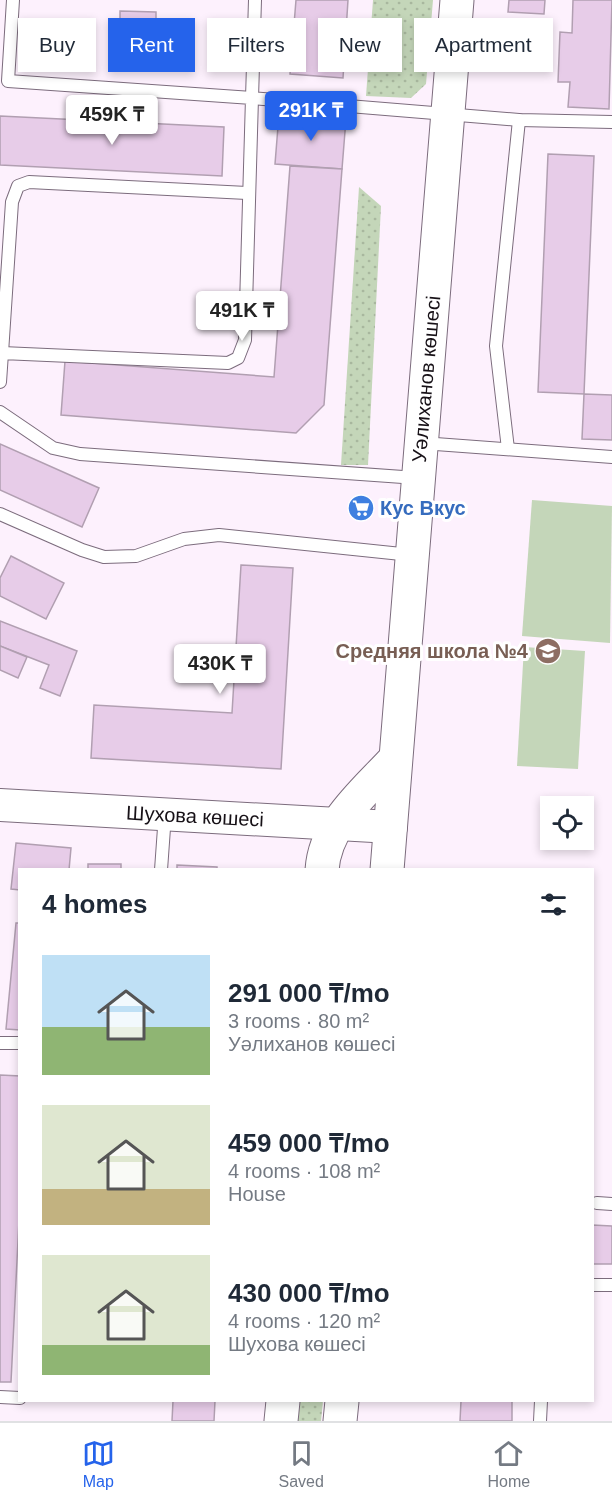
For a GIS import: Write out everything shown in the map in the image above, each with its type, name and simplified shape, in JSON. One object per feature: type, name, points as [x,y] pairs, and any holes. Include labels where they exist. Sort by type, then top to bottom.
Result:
[{"type":"main road","name":"Уәлиханов көшесі","points":[[387,868],[458,0]]},
{"type":"main road","points":[[322,868],[327,842],[336,825],[395,759]]},
{"type":"main road","points":[[281,1421],[283,1402]]},
{"type":"main road","points":[[340,1421],[342,1402]]},
{"type":"street","name":"Шухова көшесі","points":[[0,805],[391,827]]},
{"type":"lane","points":[[13,0],[4,84],[252,98],[519,120],[612,122]]},
{"type":"lane","points":[[2,353],[220,364],[234,362],[242,353],[245,340],[255,0]]},
{"type":"lane","points":[[508,449],[496,346],[519,120]]},
{"type":"lane","points":[[0,382],[12,202],[18,186],[29,182],[248,193]]},
{"type":"lane","points":[[0,412],[53,448],[80,454],[418,478]]},
{"type":"lane","points":[[421,442],[612,457]]},
{"type":"lane","points":[[0,514],[81,550],[104,557],[136,556],[184,539],[219,535],[412,555]]},
{"type":"lane","points":[[161,868],[165,814]]},
{"type":"lane","points":[[0,1042],[18,1043]]},
{"type":"lane","points":[[597,1203],[612,1204]]},
{"type":"lane","points":[[594,1285],[612,1285]]},
{"type":"lane","points":[[0,1397],[18,1398]]},
{"type":"lane","points":[[540,1421],[541,1402]]},
{"type":"green space","points":[[373,0],[433,0],[432,18],[414,18],[414,72],[427,72],[426,84],[411,98],[366,96],[368,72],[402,72],[402,18],[372,18]]},
{"type":"green space","points":[[359,187],[381,206],[368,465],[341,465]]},
{"type":"green space","points":[[532,500],[612,506],[610,643],[522,636]]},
{"type":"green space","points":[[524,647],[585,651],[578,769],[517,766]]},
{"type":"green space","points":[[297,1402],[323,1402],[321,1421],[296,1421]]},
{"type":"building","points":[[296,0],[348,0],[347,18],[318,18],[318,72],[343,72],[343,78],[290,74],[290,72],[306,72],[306,18],[295,18]]},
{"type":"building","points":[[509,0],[545,0],[544,14],[508,12]]},
{"type":"building","points":[[573,0],[612,0],[609,109],[568,107],[570,82],[558,82],[560,32],[572,33]]},
{"type":"building","points":[[120,11],[156,12],[156,18],[120,18]]},
{"type":"building","points":[[279,114],[346,119],[342,169],[275,164]]},
{"type":"building","points":[[0,116],[224,127],[222,176],[0,165]]},
{"type":"building","points":[[548,154],[594,156],[584,394],[538,392]]},
{"type":"building","points":[[290,166],[342,169],[324,405],[296,433],[61,415],[65,361],[274,377]]},
{"type":"building","points":[[584,394],[612,395],[612,440],[582,439]]},
{"type":"building","points":[[0,444],[99,488],[82,527],[0,490]]},
{"type":"building","points":[[11,556],[64,583],[46,619],[0,596],[0,578]]},
{"type":"building","points":[[241,565],[293,568],[281,769],[91,758],[94,705],[232,713]]},
{"type":"building","points":[[0,621],[77,651],[60,696],[40,688],[49,665],[0,646]]},
{"type":"building","points":[[0,646],[27,657],[18,678],[0,670]]},
{"type":"building","points":[[16,843],[71,848],[69,868],[18,868],[18,890],[11,889]]},
{"type":"building","points":[[88,864],[121,864],[121,868],[88,868]]},
{"type":"building","points":[[177,865],[217,867],[217,868],[177,868]]},
{"type":"building","points":[[16,923],[18,923],[18,1030],[6,1029]]},
{"type":"building","points":[[0,1075],[18,1076],[18,1240],[11,1382],[0,1382]]},
{"type":"building","points":[[594,1225],[612,1226],[612,1264],[594,1264]]},
{"type":"building","points":[[173,1402],[215,1402],[214,1421],[172,1421]]},
{"type":"building","points":[[461,1402],[512,1402],[512,1421],[460,1421]]},
{"type":"place","name":"Кус Вкус","points":[[361,508]]},
{"type":"place","name":"Средняя школа №4","points":[[548,651]]}]
